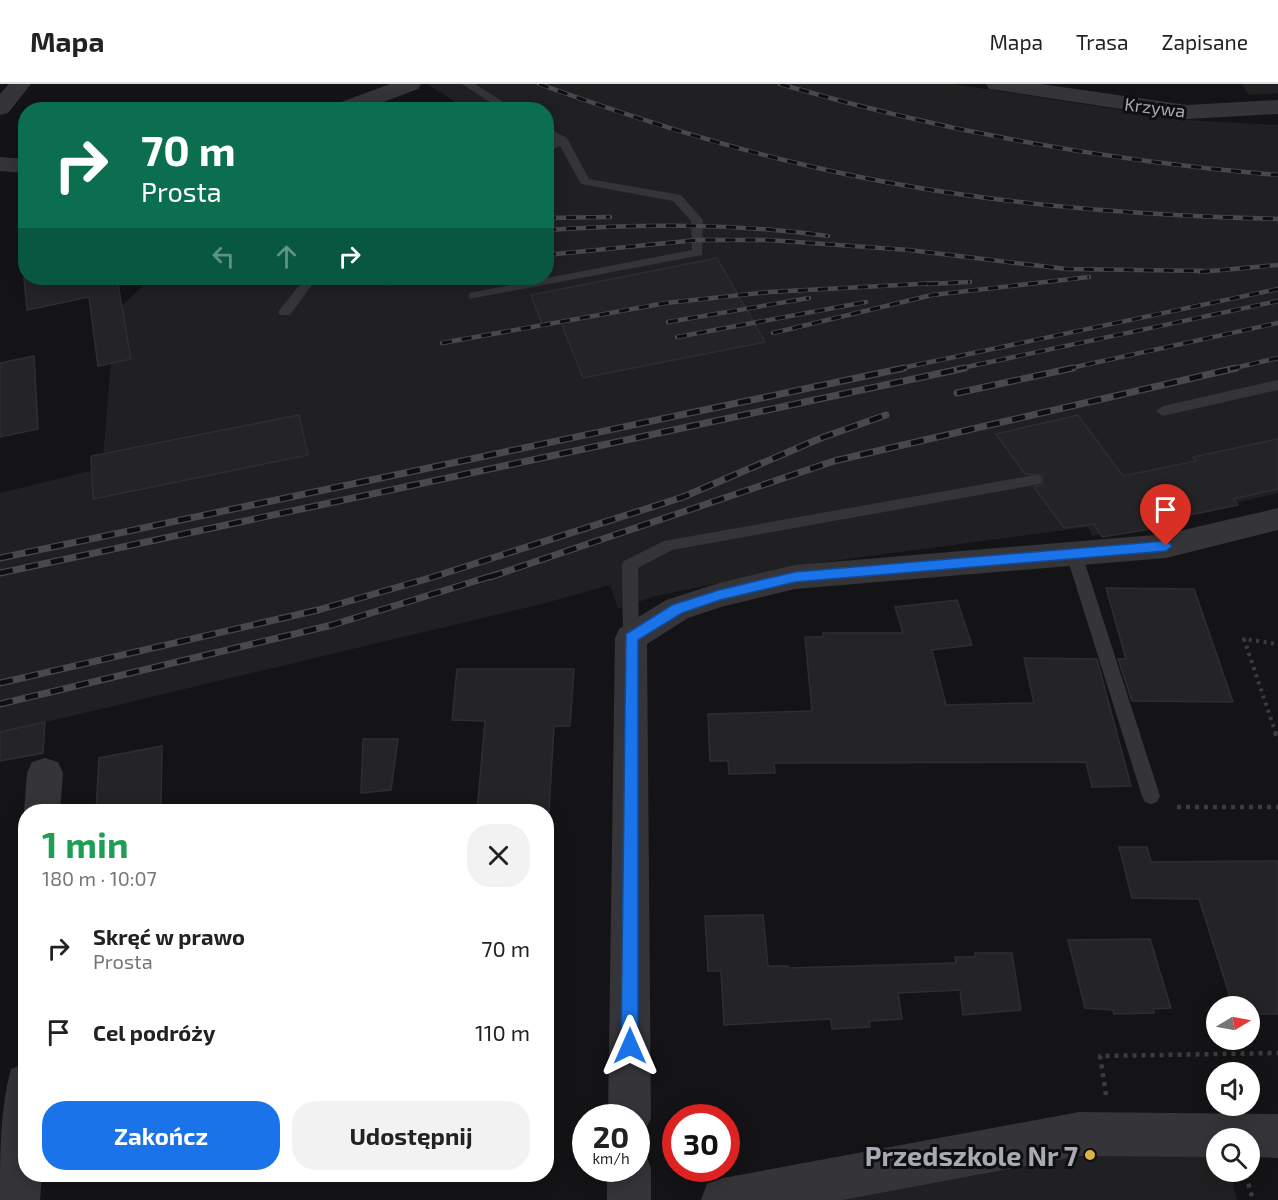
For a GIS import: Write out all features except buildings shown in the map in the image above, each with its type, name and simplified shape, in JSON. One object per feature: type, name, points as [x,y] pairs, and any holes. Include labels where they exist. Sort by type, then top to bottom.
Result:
[{"type":"street","points":[[0,108],[20,84]]},
{"type":"street","points":[[362,102],[410,84]]},
{"type":"street","name":"Krzywa","points":[[997,84],[1187,112],[1278,108]]},
{"type":"street","points":[[0,164],[18,165]]},
{"type":"street","points":[[629,1104],[631,638],[677,609],[719,595],[795,577],[1166,546],[1278,519]]},
{"type":"street","points":[[43,804],[45,773]]},
{"type":"street","points":[[723,1200],[1078,1134],[1278,1136]]},
{"type":"street","points":[[18,1200],[19,1182]]},
{"type":"street","points":[[629,1182],[629,1200]]},
{"type":"lane","points":[[467,84],[497,102]]},
{"type":"lane","points":[[554,135],[563,140],[585,182],[677,198],[697,220],[698,252],[554,280]]},
{"type":"lane","points":[[554,144],[563,140]]},
{"type":"lane","points":[[285,312],[306,285]]},
{"type":"lane","points":[[474,296],[530,285]]},
{"type":"lane","points":[[1163,411],[1278,385]]},
{"type":"lane","points":[[631,638],[630,565],[669,545],[1035,480]]},
{"type":"lane","points":[[1074,554],[1151,796]]},
{"type":"path","points":[[1278,644],[1244,639],[1278,741]]},
{"type":"path","points":[[1151,796],[1154,807],[1278,807]]},
{"type":"path","points":[[1111,1134],[1100,1056],[1278,1053]]},
{"type":"path","points":[[1248,1182],[1253,1200]]},
{"type":"shaded area","points":[[427,84],[953,84],[1187,120],[1278,125],[1278,493],[1092,536],[1088,527],[818,563],[655,596],[618,609],[610,585],[542,604],[0,733],[0,493],[102,468],[115,312],[144,285],[554,285],[554,102],[456,102]]},
{"type":"shaded area","points":[[1242,84],[1278,84],[1278,93],[1249,95]]},
{"type":"shaded area","name":"Przedszkole Nr 7","points":[[1206,1138],[1206,1182],[1232,1182],[1237,1200],[723,1200]]},
{"type":"railway","points":[[539,84],[639,118],[775,158],[925,189],[1042,205],[1160,214],[1278,219]]},
{"type":"railway","points":[[780,84],[903,116],[1027,142],[1152,162],[1278,175]]},
{"type":"railway","points":[[554,218],[610,217]]},
{"type":"railway","points":[[554,230],[687,226],[758,229],[828,236]]},
{"type":"railway","points":[[554,254],[697,240],[768,240],[909,250],[1066,269],[1209,271]]},
{"type":"railway","points":[[1200,272],[1278,265]]},
{"type":"railway","points":[[773,333],[932,295],[1089,277]]},
{"type":"railway","points":[[928,284],[970,282]]},
{"type":"railway","points":[[442,343],[666,303],[769,292],[937,283]]},
{"type":"railway","points":[[897,369],[1278,289]]},
{"type":"railway","points":[[668,322],[809,298]]},
{"type":"railway","points":[[957,369],[1278,301]]},
{"type":"railway","points":[[677,337],[866,302]]},
{"type":"railway","points":[[1066,369],[1278,323]]},
{"type":"railway","points":[[1230,369],[1278,358]]},
{"type":"railway","points":[[0,558],[904,368]]},
{"type":"railway","points":[[0,573],[965,368]]},
{"type":"railway","points":[[957,393],[1073,368]]},
{"type":"railway","points":[[490,577],[834,461],[1236,368]]},
{"type":"railway","points":[[0,683],[318,610],[433,577],[683,497],[821,438],[886,415]]},
{"type":"railway","points":[[0,704],[332,625],[498,574]]},
{"type":"place","name":"Przedszkole Nr 7","points":[[1090,1155]]},
{"type":"route","points":[[630,1046],[631,638],[677,609],[719,595],[795,577],[1166,546]]}]
